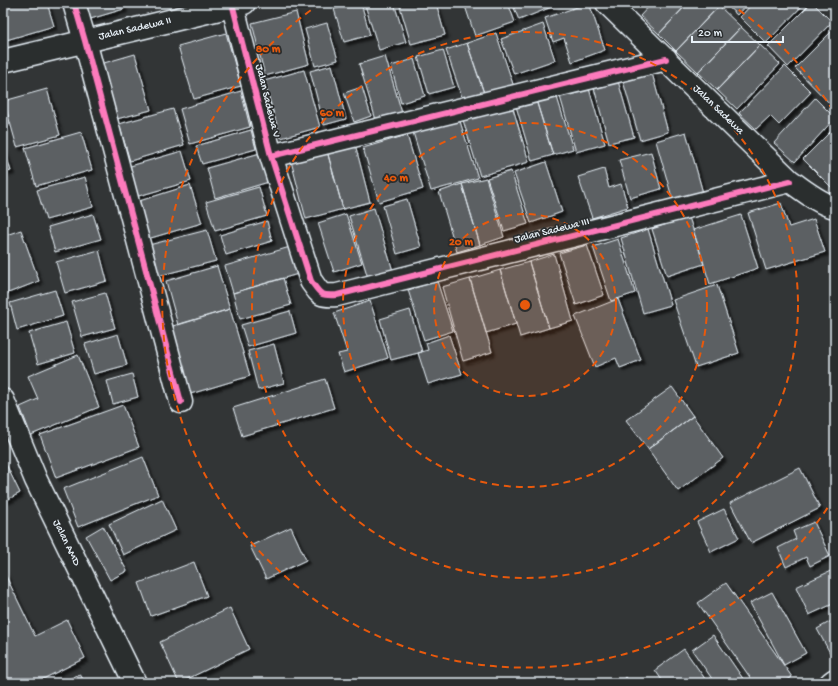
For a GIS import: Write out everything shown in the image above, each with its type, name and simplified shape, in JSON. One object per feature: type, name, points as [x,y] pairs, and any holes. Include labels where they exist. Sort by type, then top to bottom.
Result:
[{"type":"street","points":[[74,3],[181,402]]},
{"type":"street","name":"Jalan Sadewa","points":[[607,3],[790,181],[821,202],[835,208]]},
{"type":"street","name":"Jalan Sadewa II","points":[[3,61],[236,4]]},
{"type":"street","name":"Jalan Sadewa V","points":[[236,4],[271,156],[311,281],[319,293]]},
{"type":"street","points":[[271,156],[666,59]]},
{"type":"street","name":"Jalan Sadewa III","points":[[319,293],[326,295],[337,295],[790,181]]},
{"type":"street","name":"Jalan AMD","points":[[3,400],[36,480],[134,683]]},
{"type":"street","points":[[831,683],[835,680]]},
{"type":"building","points":[[3,3],[47,3],[54,26],[3,41]]},
{"type":"building","points":[[82,3],[122,3],[124,9],[87,20]]},
{"type":"building","points":[[361,3],[370,35],[344,42],[334,9]]},
{"type":"building","points":[[371,3],[394,3],[406,42],[379,50],[365,5]]},
{"type":"building","points":[[399,3],[436,3],[445,35],[411,44]]},
{"type":"building","points":[[464,3],[508,3],[515,22],[475,36]]},
{"type":"building","points":[[512,3],[553,3],[554,6],[519,20]]},
{"type":"building","points":[[589,3],[605,50],[572,62],[564,38],[553,42],[545,18]]},
{"type":"building","points":[[652,3],[688,3],[659,34],[640,16]]},
{"type":"building","points":[[688,3],[716,3],[719,6],[676,51],[659,34]]},
{"type":"building","points":[[724,3],[748,3],[737,15]]},
{"type":"building","points":[[753,3],[805,3],[766,43],[740,17]]},
{"type":"building","points":[[811,3],[813,3],[832,22],[788,67],[768,46]]},
{"type":"building","points":[[719,6],[741,27],[698,72],[676,51]]},
{"type":"building","points":[[296,12],[309,64],[265,76],[252,23]]},
{"type":"building","points":[[327,23],[338,60],[315,66],[305,29]]},
{"type":"building","points":[[543,24],[555,60],[514,74],[501,39]]},
{"type":"building","points":[[741,27],[760,45],[717,90],[698,72]]},
{"type":"building","points":[[834,29],[835,30],[835,109],[795,68]]},
{"type":"building","points":[[226,33],[241,86],[194,99],[178,46]]},
{"type":"building","points":[[496,33],[514,87],[485,96],[467,43]]},
{"type":"building","points":[[467,43],[485,96],[464,103],[446,50]]},
{"type":"building","points":[[760,45],[780,64],[737,109],[717,90]]},
{"type":"building","points":[[443,50],[454,87],[429,94],[418,57]]},
{"type":"building","points":[[135,54],[151,110],[113,120],[97,65]]},
{"type":"building","points":[[385,56],[402,113],[376,120],[359,64]]},
{"type":"building","points":[[414,59],[425,96],[401,103],[391,66]]},
{"type":"building","points":[[332,65],[346,119],[324,125],[310,71]]},
{"type":"building","points":[[785,66],[811,92],[779,125],[770,116],[756,129],[739,113]]},
{"type":"building","points":[[304,70],[320,127],[281,138],[264,81]]},
{"type":"building","points":[[652,73],[668,132],[640,140],[623,81]]},
{"type":"building","points":[[618,81],[634,137],[609,143],[594,88]]},
{"type":"building","points":[[588,85],[605,144],[576,152],[559,93]]},
{"type":"building","points":[[362,87],[371,116],[354,122],[344,93]]},
{"type":"building","points":[[47,89],[60,135],[17,147],[4,101]]},
{"type":"building","points":[[241,91],[250,127],[190,144],[180,109]]},
{"type":"building","points":[[556,94],[573,149],[553,155],[536,100]]},
{"type":"building","points":[[815,98],[835,118],[795,162],[774,143]]},
{"type":"building","points":[[536,100],[553,155],[532,161],[516,106]]},
{"type":"building","points":[[3,105],[9,125],[3,127]]},
{"type":"building","points":[[512,105],[529,162],[480,176],[463,120]]},
{"type":"building","points":[[173,109],[184,145],[130,161],[119,124]]},
{"type":"building","points":[[458,115],[478,178],[431,191],[412,129]]},
{"type":"building","points":[[835,127],[835,190],[834,190],[803,159]]},
{"type":"building","points":[[251,130],[256,149],[202,164],[196,146]]},
{"type":"building","points":[[81,132],[92,170],[36,186],[25,148]]},
{"type":"building","points":[[686,132],[703,193],[673,201],[656,141]]},
{"type":"building","points":[[407,135],[423,189],[379,202],[363,148]]},
{"type":"building","points":[[355,144],[370,202],[343,209],[327,151]]},
{"type":"building","points":[[3,146],[11,171],[3,173]]},
{"type":"building","points":[[182,151],[191,181],[135,197],[127,167]]},
{"type":"building","points":[[327,151],[343,209],[306,219],[291,161]]},
{"type":"building","points":[[264,152],[272,181],[215,198],[207,168]]},
{"type":"building","points":[[651,152],[661,189],[630,198],[619,160]]},
{"type":"building","points":[[546,162],[562,212],[531,223],[514,173]]},
{"type":"building","points":[[604,169],[609,188],[621,184],[628,207],[592,218],[578,177]]},
{"type":"building","points":[[511,171],[528,224],[504,231],[487,178]]},
{"type":"building","points":[[85,177],[93,207],[46,220],[37,190]]},
{"type":"building","points":[[486,178],[504,237],[480,245],[462,184]]},
{"type":"building","points":[[462,184],[480,245],[457,252],[439,192]]},
{"type":"building","points":[[190,185],[202,223],[144,240],[133,203]]},
{"type":"building","points":[[259,187],[267,216],[215,231],[206,202]]},
{"type":"building","points":[[407,199],[421,247],[397,254],[383,206]]},
{"type":"building","points":[[781,203],[789,227],[814,219],[825,252],[766,270],[748,213]]},
{"type":"building","points":[[374,208],[393,271],[368,278],[349,216]]},
{"type":"building","points":[[93,214],[101,239],[55,252],[48,227]]},
{"type":"building","points":[[346,214],[362,263],[334,272],[318,223]]},
{"type":"building","points":[[741,215],[758,268],[710,284],[693,230]]},
{"type":"building","points":[[689,217],[704,264],[667,276],[652,229]]},
{"type":"building","points":[[267,221],[272,241],[226,255],[220,235]]},
{"type":"building","points":[[648,229],[671,305],[643,313],[621,238]]},
{"type":"building","points":[[21,230],[39,281],[3,295],[3,236]]},
{"type":"building","points":[[207,230],[216,261],[154,277],[145,246]]},
{"type":"building","points":[[618,239],[635,293],[611,301],[593,247]]},
{"type":"building","points":[[587,245],[604,295],[576,305],[559,253]]},
{"type":"building","points":[[290,247],[298,274],[233,293],[225,266]]},
{"type":"building","points":[[99,250],[107,281],[65,293],[56,262]]},
{"type":"building","points":[[554,254],[573,321],[549,328],[529,262]]},
{"type":"building","points":[[529,262],[549,328],[520,337],[500,270]]},
{"type":"building","points":[[217,266],[230,309],[178,325],[166,281]]},
{"type":"building","points":[[500,270],[516,324],[486,333],[470,279]]},
{"type":"building","points":[[283,278],[291,305],[240,319],[233,293]]},
{"type":"building","points":[[470,279],[492,352],[463,361],[442,287]]},
{"type":"building","points":[[437,281],[453,331],[424,340],[408,290]]},
{"type":"building","points":[[717,285],[739,353],[696,367],[673,300]]},
{"type":"building","points":[[55,290],[63,316],[17,330],[10,303]]},
{"type":"building","points":[[105,293],[115,328],[82,337],[72,302]]},
{"type":"building","points":[[618,299],[641,360],[620,368],[616,358],[595,367],[575,316]]},
{"type":"building","points":[[370,301],[388,358],[344,372],[338,354],[347,352],[334,313]]},
{"type":"building","points":[[230,309],[250,376],[187,395],[166,328]]},
{"type":"building","points":[[410,310],[422,352],[391,360],[380,319]]},
{"type":"building","points":[[290,311],[296,333],[248,347],[241,325]]},
{"type":"building","points":[[66,322],[75,353],[38,364],[29,333]]},
{"type":"building","points":[[118,334],[127,365],[94,374],[85,344]]},
{"type":"building","points":[[449,335],[462,374],[428,384],[418,353],[428,350],[426,343]]},
{"type":"building","points":[[274,344],[284,383],[258,390],[248,351]]},
{"type":"building","points":[[78,355],[99,407],[31,435],[20,407],[38,399],[28,376]]},
{"type":"building","points":[[132,374],[138,397],[113,404],[107,381]]},
{"type":"building","points":[[325,379],[334,408],[242,436],[233,408]]},
{"type":"building","points":[[672,387],[693,416],[648,449],[626,420]]},
{"type":"building","points":[[123,405],[139,447],[56,478],[40,435]]},
{"type":"building","points":[[693,416],[723,458],[678,491],[648,449]]},
{"type":"building","points":[[143,457],[158,495],[78,527],[63,489]]},
{"type":"building","points":[[3,458],[20,493],[3,502]]},
{"type":"building","points":[[800,468],[820,508],[751,543],[730,503]]},
{"type":"building","points":[[162,499],[176,530],[123,555],[109,524]]},
{"type":"building","points":[[724,509],[739,538],[711,552],[697,522]]},
{"type":"building","points":[[814,522],[830,556],[810,566],[806,557],[786,567],[778,548],[796,539],[793,531]]},
{"type":"building","points":[[103,526],[127,571],[110,580],[86,536]]},
{"type":"building","points":[[291,527],[306,560],[266,579],[250,546]]},
{"type":"building","points":[[194,562],[207,596],[151,616],[139,583]]},
{"type":"building","points":[[835,569],[835,603],[809,615],[796,587]]},
{"type":"building","points":[[3,570],[35,636],[67,620],[85,658],[35,683],[6,683],[3,678]]},
{"type":"building","points":[[726,583],[792,677],[783,683],[754,683],[698,603]]},
{"type":"building","points":[[772,592],[806,653],[784,665],[750,603]]},
{"type":"building","points":[[230,608],[249,649],[179,683],[160,642]]},
{"type":"building","points":[[835,619],[835,662],[817,629]]},
{"type":"building","points":[[713,635],[746,683],[715,683],[692,650]]},
{"type":"building","points":[[684,649],[708,683],[664,683],[655,670]]},
{"type":"building","points":[[80,674],[85,683],[60,683]]},
{"type":"building","points":[[563,677],[571,683],[558,683]]},
{"type":"building","points":[[626,677],[632,683],[621,683]]},
{"type":"cycle path","points":[[74,3],[181,402]]},
{"type":"cycle path","points":[[232,3],[271,156],[311,281],[319,292],[324,295],[337,295],[790,181]]},
{"type":"cycle path","points":[[271,156],[666,59]]}]
